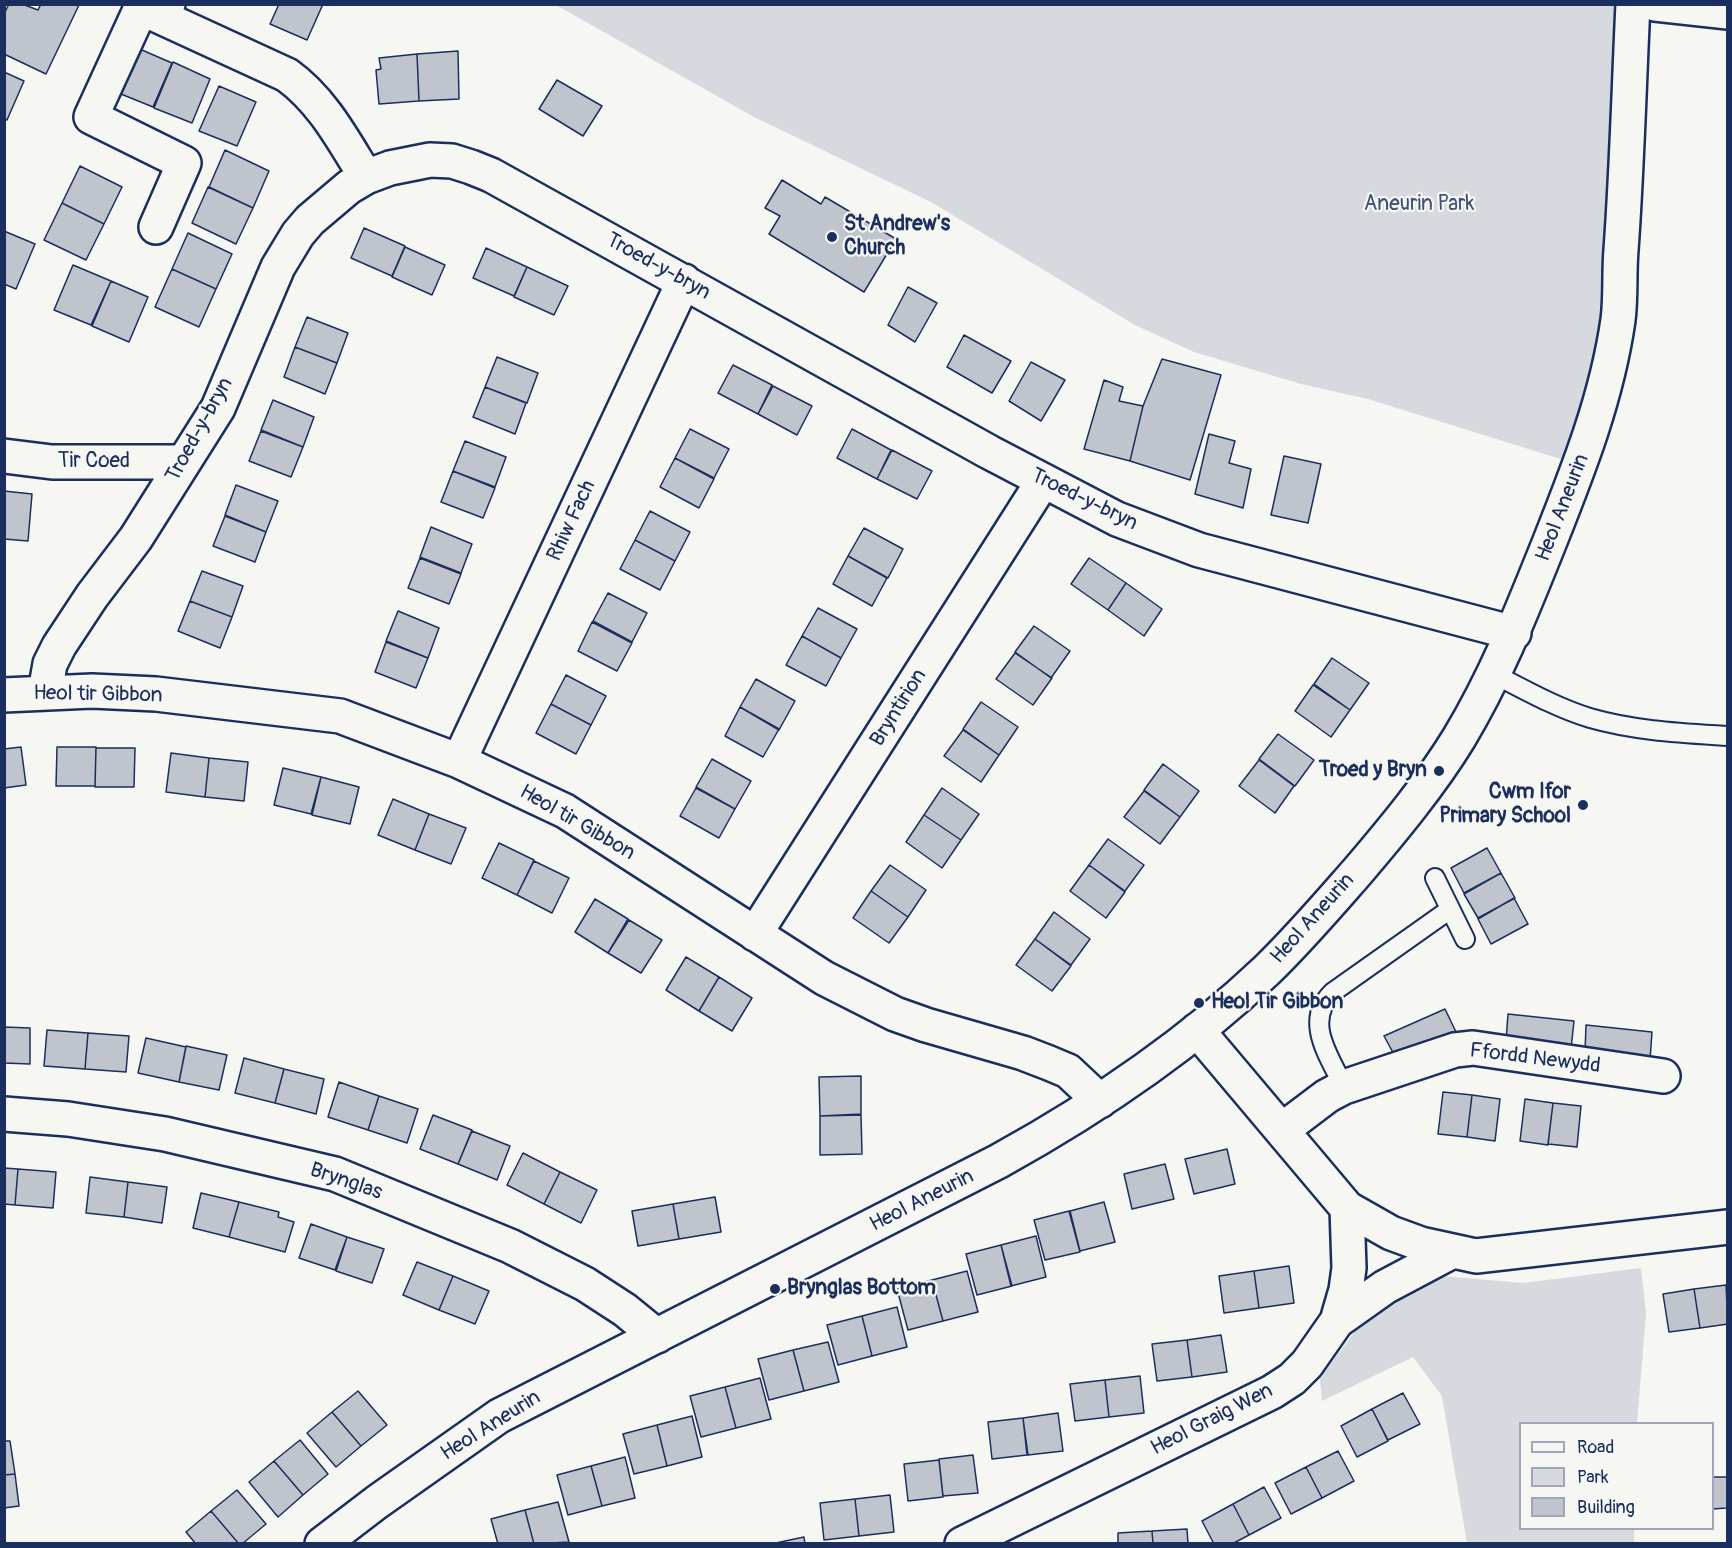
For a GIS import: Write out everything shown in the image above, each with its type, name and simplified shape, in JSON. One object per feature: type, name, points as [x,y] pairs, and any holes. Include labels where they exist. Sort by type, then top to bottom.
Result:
[{"type":"street","name":"Heol Aneurin","points":[[322,1544],[377,1502],[499,1416],[999,1161],[1055,1130],[1100,1101],[1160,1060],[1268,970],[1392,831],[1457,741],[1494,674],[1514,633],[1601,405],[1618,318],[1626,201],[1633,4]]},
{"type":"street","points":[[1654,4],[1728,12]]},
{"type":"street","points":[[156,227],[184,163],[92,117],[141,9],[165,11],[287,75],[301,85],[335,126],[366,177]]},
{"type":"street","name":"Troed-y-bryn","points":[[45,692],[50,664],[59,646],[92,596],[136,538],[218,408],[278,267],[287,251],[310,220],[349,187],[366,177],[409,163],[430,160],[452,161],[471,166],[684,281],[1043,481],[1117,519],[1199,550],[1514,633]]},
{"type":"street","name":"Rhiw Fach","points":[[459,761],[684,281]]},
{"type":"street","name":"Tir Coed","points":[[4,456],[52,462],[184,462]]},
{"type":"street","name":"Bryntirion","points":[[755,934],[1043,481]]},
{"type":"street","name":"Heol tir Gibbon","points":[[4,695],[92,691],[156,694],[340,716],[459,761],[565,811],[824,978],[894,1014],[1023,1053],[1068,1071],[1100,1101]]},
{"type":"street","points":[[1197,1030],[1347,1208],[1391,1233],[1451,1252],[1476,1256],[1728,1227]]},
{"type":"street","name":"Ffordd Newydd","points":[[1282,1130],[1327,1096],[1344,1087],[1455,1050],[1473,1048],[1663,1076]]},
{"type":"street","name":"Brynglas","points":[[4,1114],[68,1119],[165,1134],[335,1174],[510,1246],[585,1284],[625,1310],[657,1336]]},
{"type":"street","name":"Heol Graig Wen","points":[[962,1544],[1272,1392],[1292,1379],[1307,1364],[1338,1321],[1349,1269],[1347,1208]]},
{"type":"street","points":[[1338,1321],[1385,1287],[1451,1252]]},
{"type":"lane","points":[[1494,674],[1537,697],[1590,718],[1647,729],[1728,736]]},
{"type":"lane","points":[[1434,878],[1465,939]]},
{"type":"lane","points":[[1344,1087],[1320,1032],[1320,1009],[1325,1000],[1449,910]]},
{"type":"green space","name":"Aneurin Park","points":[[556,5],[1633,5],[1618,318],[1580,465],[1368,399],[1301,384],[1194,352],[1135,325],[931,202],[754,117]]},
{"type":"green space","points":[[1641,1268],[1646,1313],[1637,1422],[1519,1422],[1519,1530],[1634,1530],[1634,1543],[1467,1543],[1442,1396],[1413,1357],[1322,1401],[1320,1378],[1359,1326],[1414,1290],[1441,1276],[1523,1283]]},
{"type":"building","points":[[9,4],[22,4],[38,10],[41,4],[79,5],[46,74],[4,54],[4,14]]},
{"type":"building","points":[[279,4],[323,4],[307,40],[270,24]]},
{"type":"building","points":[[135,47],[172,63],[153,107],[116,92]]},
{"type":"building","points":[[458,51],[459,99],[419,101],[417,54]]},
{"type":"building","points":[[417,54],[419,101],[379,104],[376,70],[381,69],[379,58]]},
{"type":"building","points":[[173,62],[210,79],[192,123],[154,108]]},
{"type":"building","points":[[4,72],[24,81],[7,120],[4,119]]},
{"type":"building","points":[[557,80],[602,106],[583,136],[539,109]]},
{"type":"building","points":[[219,86],[256,102],[237,146],[199,131]]},
{"type":"building","points":[[225,150],[269,171],[253,208],[209,187]]},
{"type":"building","points":[[80,166],[122,187],[104,224],[62,203]]},
{"type":"building","name":"St Andrew's Church","points":[[782,180],[821,204],[825,197],[896,239],[864,292],[769,234],[780,216],[765,208]]},
{"type":"building","points":[[208,187],[253,208],[236,244],[192,223]]},
{"type":"building","points":[[62,203],[104,224],[86,260],[44,240]]},
{"type":"building","points":[[364,228],[405,246],[392,276],[351,258]]},
{"type":"building","points":[[4,231],[35,244],[16,289],[4,284]]},
{"type":"building","points":[[188,233],[232,254],[216,289],[172,269]]},
{"type":"building","points":[[405,247],[445,265],[432,295],[392,277]]},
{"type":"building","points":[[486,248],[527,267],[514,296],[473,278]]},
{"type":"building","points":[[73,265],[111,281],[91,325],[54,310]]},
{"type":"building","points":[[527,267],[568,286],[554,315],[514,297]]},
{"type":"building","points":[[172,269],[216,289],[199,327],[155,307]]},
{"type":"building","points":[[111,281],[148,297],[129,342],[92,326]]},
{"type":"building","points":[[908,287],[937,303],[915,342],[888,325]]},
{"type":"building","points":[[307,317],[348,333],[337,363],[295,347]]},
{"type":"building","points":[[964,335],[1011,361],[992,393],[947,367]]},
{"type":"building","points":[[295,347],[337,363],[325,394],[284,377]]},
{"type":"building","points":[[497,357],[538,373],[527,403],[485,387]]},
{"type":"building","points":[[1162,359],[1221,375],[1190,480],[1130,461],[1143,406]]},
{"type":"building","points":[[1031,362],[1065,380],[1041,421],[1009,401]]},
{"type":"building","points":[[733,365],[772,385],[758,414],[718,393]]},
{"type":"building","points":[[1104,380],[1123,387],[1119,401],[1143,406],[1130,461],[1084,449]]},
{"type":"building","points":[[773,386],[812,406],[797,435],[758,414]]},
{"type":"building","points":[[485,387],[526,403],[515,434],[473,417]]},
{"type":"building","points":[[273,400],[314,417],[303,447],[261,430]]},
{"type":"building","points":[[690,429],[729,449],[714,478],[675,458]]},
{"type":"building","points":[[852,429],[891,450],[877,479],[837,458]]},
{"type":"building","points":[[261,431],[303,447],[291,477],[249,461]]},
{"type":"building","points":[[1209,434],[1235,441],[1229,463],[1251,469],[1243,508],[1195,494]]},
{"type":"building","points":[[465,441],[506,457],[495,487],[453,471]]},
{"type":"building","points":[[892,450],[932,471],[917,499],[877,479]]},
{"type":"building","points":[[1284,456],[1321,464],[1308,523],[1271,515]]},
{"type":"building","points":[[675,458],[714,479],[699,508],[660,487]]},
{"type":"building","points":[[453,471],[495,488],[483,518],[441,502]]},
{"type":"building","points":[[236,485],[278,501],[266,532],[225,515]]},
{"type":"building","points":[[4,491],[32,494],[28,541],[4,539]]},
{"type":"building","points":[[650,511],[690,532],[675,561],[635,540]]},
{"type":"building","points":[[225,516],[266,532],[255,562],[213,546]]},
{"type":"building","points":[[431,527],[472,544],[461,573],[420,557]]},
{"type":"building","points":[[864,528],[903,549],[888,578],[848,556]]},
{"type":"building","points":[[635,540],[675,561],[660,590],[620,569]]},
{"type":"building","points":[[848,556],[887,578],[872,606],[833,584]]},
{"type":"building","points":[[420,558],[461,574],[449,604],[408,588]]},
{"type":"building","points":[[1089,558],[1126,583],[1108,610],[1071,584]]},
{"type":"building","points":[[202,571],[243,586],[232,617],[190,601]]},
{"type":"building","points":[[1126,583],[1162,609],[1144,636],[1108,610]]},
{"type":"building","points":[[608,593],[647,613],[632,642],[593,621]]},
{"type":"building","points":[[190,601],[232,617],[220,648],[178,631]]},
{"type":"building","points":[[818,608],[857,629],[841,658],[802,636]]},
{"type":"building","points":[[398,611],[439,628],[428,658],[386,641]]},
{"type":"building","points":[[592,622],[632,643],[617,671],[578,651]]},
{"type":"building","points":[[1034,626],[1070,651],[1051,678],[1015,652]]},
{"type":"building","points":[[802,636],[841,658],[826,686],[786,665]]},
{"type":"building","points":[[386,642],[428,658],[416,688],[375,672]]},
{"type":"building","points":[[1015,653],[1052,678],[1033,705],[996,679]]},
{"type":"building","points":[[1332,658],[1369,683],[1350,710],[1314,684]]},
{"type":"building","points":[[566,675],[606,696],[591,725],[551,704]]},
{"type":"building","points":[[756,679],[795,701],[779,730],[740,707]]},
{"type":"building","points":[[1313,685],[1350,710],[1331,737],[1295,711]]},
{"type":"building","points":[[981,702],[1018,727],[999,755],[963,729]]},
{"type":"building","points":[[551,704],[591,725],[576,754],[536,733]]},
{"type":"building","points":[[740,707],[779,729],[763,757],[725,736]]},
{"type":"building","points":[[963,730],[999,755],[981,782],[944,756]]},
{"type":"building","points":[[1278,734],[1314,760],[1295,786],[1259,759]]},
{"type":"building","points":[[21,747],[26,785],[4,788],[4,749]]},
{"type":"building","points":[[57,747],[96,747],[95,786],[56,786]]},
{"type":"building","points":[[96,748],[135,748],[134,787],[95,787]]},
{"type":"building","points":[[171,753],[209,758],[205,797],[166,792]]},
{"type":"building","points":[[209,758],[248,762],[244,801],[205,797]]},
{"type":"building","points":[[712,759],[751,781],[735,809],[696,787]]},
{"type":"building","points":[[1259,760],[1294,786],[1275,813],[1239,786]]},
{"type":"building","points":[[1163,764],[1199,791],[1180,817],[1144,790]]},
{"type":"building","points":[[283,768],[321,777],[311,814],[274,805]]},
{"type":"building","points":[[321,777],[359,787],[350,824],[312,815]]},
{"type":"building","points":[[696,788],[735,809],[719,838],[680,816]]},
{"type":"building","points":[[942,788],[979,814],[961,840],[924,815]]},
{"type":"building","points":[[1144,791],[1180,817],[1160,844],[1124,817]]},
{"type":"building","points":[[393,799],[429,814],[415,850],[378,835]]},
{"type":"building","points":[[429,814],[466,828],[451,864],[415,850]]},
{"type":"building","points":[[924,815],[961,840],[942,868],[906,842]]},
{"type":"building","points":[[1108,839],[1144,865],[1125,891],[1089,865]]},
{"type":"building","points":[[499,843],[534,860],[517,895],[482,878]]},
{"type":"building","points":[[1487,848],[1501,873],[1464,893],[1451,868]]},
{"type":"building","points":[[534,861],[569,878],[552,913],[517,895]]},
{"type":"building","points":[[890,865],[926,890],[908,917],[871,891]]},
{"type":"building","points":[[1089,865],[1125,892],[1106,918],[1070,891]]},
{"type":"building","points":[[1501,873],[1515,898],[1478,918],[1464,894]]},
{"type":"building","points":[[871,891],[908,917],[889,943],[853,918]]},
{"type":"building","points":[[1514,898],[1528,924],[1491,944],[1478,919]]},
{"type":"building","points":[[595,899],[628,919],[608,953],[575,932]]},
{"type":"building","points":[[1054,912],[1090,939],[1071,965],[1035,939]]},
{"type":"building","points":[[629,920],[662,940],[641,973],[608,953]]},
{"type":"building","points":[[1035,939],[1071,966],[1052,991],[1016,965]]},
{"type":"building","points":[[686,957],[719,977],[699,1011],[666,990]]},
{"type":"building","points":[[719,977],[752,998],[732,1031],[699,1011]]},
{"type":"building","points":[[1445,1009],[1457,1034],[1397,1060],[1384,1036]]},
{"type":"building","points":[[1508,1014],[1574,1021],[1571,1049],[1506,1041]]},
{"type":"building","points":[[1586,1025],[1652,1032],[1650,1060],[1585,1052]]},
{"type":"building","points":[[4,1027],[30,1028],[30,1064],[4,1063]]},
{"type":"building","points":[[47,1030],[88,1033],[85,1069],[44,1066]]},
{"type":"building","points":[[88,1033],[129,1036],[126,1072],[85,1069]]},
{"type":"building","points":[[146,1038],[186,1047],[179,1082],[138,1073]]},
{"type":"building","points":[[186,1046],[227,1055],[219,1090],[179,1082]]},
{"type":"building","points":[[244,1058],[284,1069],[275,1103],[235,1093]]},
{"type":"building","points":[[284,1069],[324,1079],[316,1114],[275,1103]]},
{"type":"building","points":[[861,1076],[861,1114],[820,1116],[819,1077]]},
{"type":"building","points":[[339,1082],[379,1096],[368,1130],[328,1117]]},
{"type":"building","points":[[1443,1092],[1472,1095],[1467,1137],[1438,1134]]},
{"type":"building","points":[[1472,1095],[1500,1099],[1495,1141],[1467,1137]]},
{"type":"building","points":[[379,1096],[418,1109],[407,1143],[368,1130]]},
{"type":"building","points":[[1525,1099],[1553,1103],[1548,1145],[1520,1141]]},
{"type":"building","points":[[1553,1103],[1581,1106],[1577,1147],[1548,1144]]},
{"type":"building","points":[[433,1115],[472,1130],[458,1164],[420,1149]]},
{"type":"building","points":[[861,1115],[862,1154],[820,1155],[820,1116]]},
{"type":"building","points":[[472,1131],[510,1146],[497,1180],[458,1164]]},
{"type":"building","points":[[1227,1149],[1235,1184],[1194,1194],[1185,1159]]},
{"type":"building","points":[[523,1153],[560,1172],[544,1204],[507,1185]]},
{"type":"building","points":[[1165,1164],[1174,1199],[1132,1209],[1124,1174]]},
{"type":"building","points":[[4,1168],[18,1169],[15,1205],[4,1204]]},
{"type":"building","points":[[18,1169],[56,1172],[53,1208],[15,1205]]},
{"type":"building","points":[[560,1172],[597,1190],[581,1223],[544,1204]]},
{"type":"building","points":[[90,1177],[128,1182],[124,1217],[86,1213]]},
{"type":"building","points":[[128,1182],[167,1187],[162,1223],[124,1217]]},
{"type":"building","points":[[201,1193],[239,1202],[229,1237],[193,1228]]},
{"type":"building","points":[[715,1197],[721,1232],[679,1239],[673,1204]]},
{"type":"building","points":[[239,1202],[279,1212],[278,1217],[294,1222],[285,1252],[229,1237]]},
{"type":"building","points":[[1104,1202],[1115,1242],[1080,1251],[1070,1211]]},
{"type":"building","points":[[673,1204],[679,1239],[638,1246],[632,1211]]},
{"type":"building","points":[[1069,1211],[1080,1252],[1045,1260],[1034,1220]]},
{"type":"building","points":[[311,1224],[347,1237],[335,1270],[299,1258]]},
{"type":"building","points":[[1036,1236],[1046,1277],[1011,1286],[1001,1245]]},
{"type":"building","points":[[347,1237],[384,1249],[372,1283],[336,1271]]},
{"type":"building","points":[[1001,1245],[1012,1286],[977,1295],[966,1254]]},
{"type":"building","points":[[417,1262],[453,1276],[439,1310],[403,1295]]},
{"type":"building","points":[[1289,1266],[1294,1303],[1259,1308],[1254,1271]]},
{"type":"building","points":[[967,1271],[978,1312],[943,1321],[932,1280]]},
{"type":"building","points":[[1254,1271],[1259,1308],[1224,1313],[1219,1276]]},
{"type":"building","points":[[453,1276],[489,1291],[475,1324],[439,1310]]},
{"type":"building","points":[[932,1280],[943,1321],[908,1330],[897,1289]]},
{"type":"building","points":[[1726,1285],[1728,1324],[1700,1328],[1694,1289]]},
{"type":"building","points":[[1694,1289],[1700,1328],[1669,1332],[1663,1294]]},
{"type":"building","points":[[897,1307],[907,1347],[872,1356],[862,1316]]},
{"type":"building","points":[[862,1316],[872,1356],[838,1365],[827,1325]]},
{"type":"building","points":[[1221,1335],[1227,1372],[1192,1377],[1187,1340]]},
{"type":"building","points":[[1187,1340],[1192,1377],[1157,1381],[1152,1344]]},
{"type":"building","points":[[828,1342],[839,1382],[804,1391],[793,1350]]},
{"type":"building","points":[[793,1350],[804,1391],[769,1400],[758,1359]]},
{"type":"building","points":[[1140,1376],[1144,1413],[1109,1417],[1105,1380]]},
{"type":"building","points":[[760,1378],[771,1419],[736,1428],[725,1387]]},
{"type":"building","points":[[1105,1380],[1109,1417],[1075,1421],[1070,1384]]},
{"type":"building","points":[[725,1387],[736,1428],[701,1437],[690,1396]]},
{"type":"building","points":[[358,1391],[387,1425],[361,1446],[332,1412]]},
{"type":"building","points":[[1403,1393],[1420,1424],[1388,1440],[1372,1409]]},
{"type":"building","points":[[1372,1409],[1388,1441],[1357,1457],[1341,1426]]},
{"type":"building","points":[[332,1412],[361,1446],[336,1467],[307,1433]]},
{"type":"building","points":[[1058,1413],[1063,1451],[1028,1455],[1023,1418]]},
{"type":"building","points":[[692,1416],[702,1457],[667,1466],[657,1425]]},
{"type":"building","points":[[1023,1418],[1027,1455],[992,1459],[988,1422]]},
{"type":"building","points":[[657,1425],[667,1466],[634,1474],[623,1434]]},
{"type":"building","points":[[300,1440],[328,1474],[303,1495],[274,1461]]},
{"type":"building","points":[[4,1441],[10,1441],[15,1474],[4,1475]]},
{"type":"building","points":[[1338,1451],[1354,1481],[1322,1498],[1306,1467]]},
{"type":"building","points":[[973,1455],[978,1493],[943,1496],[939,1459]]},
{"type":"building","points":[[625,1457],[635,1498],[602,1506],[591,1466]]},
{"type":"building","points":[[939,1460],[943,1497],[908,1501],[904,1464]]},
{"type":"building","points":[[274,1461],[303,1495],[278,1517],[249,1482]]},
{"type":"building","points":[[591,1466],[602,1506],[568,1515],[557,1475]]},
{"type":"building","points":[[1306,1467],[1322,1498],[1291,1514],[1275,1483]]},
{"type":"building","points":[[15,1474],[19,1506],[4,1508],[4,1475]]},
{"type":"building","points":[[1714,1477],[1727,1477],[1727,1508],[1714,1509]]},
{"type":"building","points":[[1264,1487],[1281,1518],[1249,1535],[1233,1504]]},
{"type":"building","points":[[237,1490],[266,1524],[242,1544],[239,1544],[211,1511]]},
{"type":"building","points":[[890,1495],[894,1532],[859,1536],[855,1499]]},
{"type":"building","points":[[855,1499],[859,1536],[824,1540],[820,1503]]},
{"type":"building","points":[[558,1502],[569,1542],[534,1544],[525,1510]]},
{"type":"building","points":[[1233,1504],[1249,1535],[1232,1544],[1214,1544],[1202,1521]]},
{"type":"building","points":[[525,1510],[534,1544],[498,1544],[491,1519]]},
{"type":"building","points":[[211,1511],[239,1544],[196,1544],[186,1532]]},
{"type":"building","points":[[1187,1529],[1188,1544],[1153,1544],[1152,1531]]},
{"type":"building","points":[[1152,1531],[1153,1544],[1118,1544],[1118,1533]]},
{"type":"building","points":[[804,1537],[805,1544],[771,1544]]},
{"type":"place","name":"St Andrew's Church","points":[[832,237]]},
{"type":"place","name":"Troed y Bryn","points":[[1439,771]]},
{"type":"place","name":"Cwm Ifor Primary School","points":[[1583,805]]},
{"type":"place","name":"Heol Tir Gibbon","points":[[1199,1003]]},
{"type":"place","name":"Brynglas Bottom","points":[[775,1289]]}]
